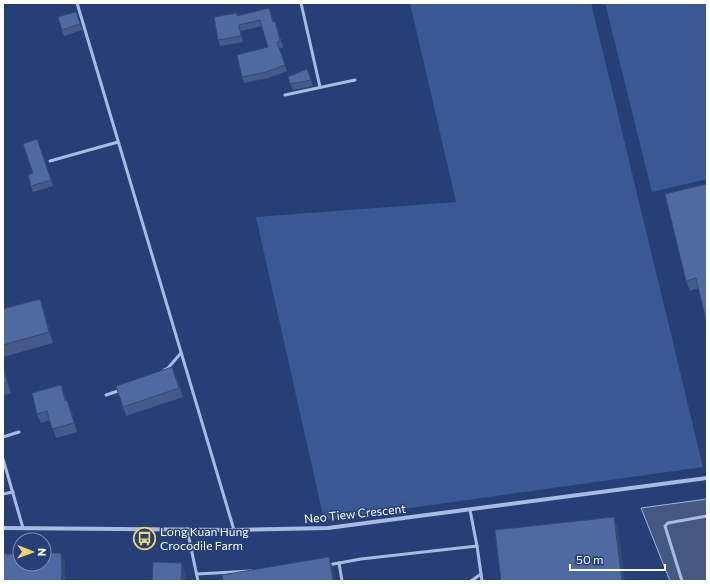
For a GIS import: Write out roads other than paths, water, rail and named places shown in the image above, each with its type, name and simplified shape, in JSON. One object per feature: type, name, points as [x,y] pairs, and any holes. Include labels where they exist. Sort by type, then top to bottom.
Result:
[{"type":"street","name":"Neo Tiew Crescent","points":[[3,528],[234,530],[328,528],[707,478]]},
{"type":"lane","points":[[78,3],[234,530]]},
{"type":"lane","points":[[300,3],[320,87]]},
{"type":"lane","points":[[285,96],[355,80]]},
{"type":"lane","points":[[50,161],[118,142]]},
{"type":"lane","points":[[162,371],[168,368],[182,353]]},
{"type":"lane","points":[[106,395],[126,388]]},
{"type":"lane","points":[[3,437],[19,432]]},
{"type":"lane","points":[[3,459],[23,528]]},
{"type":"lane","points":[[3,494],[13,492]]},
{"type":"lane","points":[[470,510],[482,581]]},
{"type":"lane","points":[[682,581],[665,526],[668,523],[707,516]]},
{"type":"lane","points":[[187,529],[198,581]]},
{"type":"lane","points":[[327,565],[361,559],[477,546]]},
{"type":"lane","points":[[339,563],[342,581]]},
{"type":"lane","points":[[197,574],[258,570]]},
{"type":"lane","points":[[471,581],[481,574]]},
{"type":"place","name":"Long Kuan Hung Crocodile Farm","points":[[145,538]]}]
